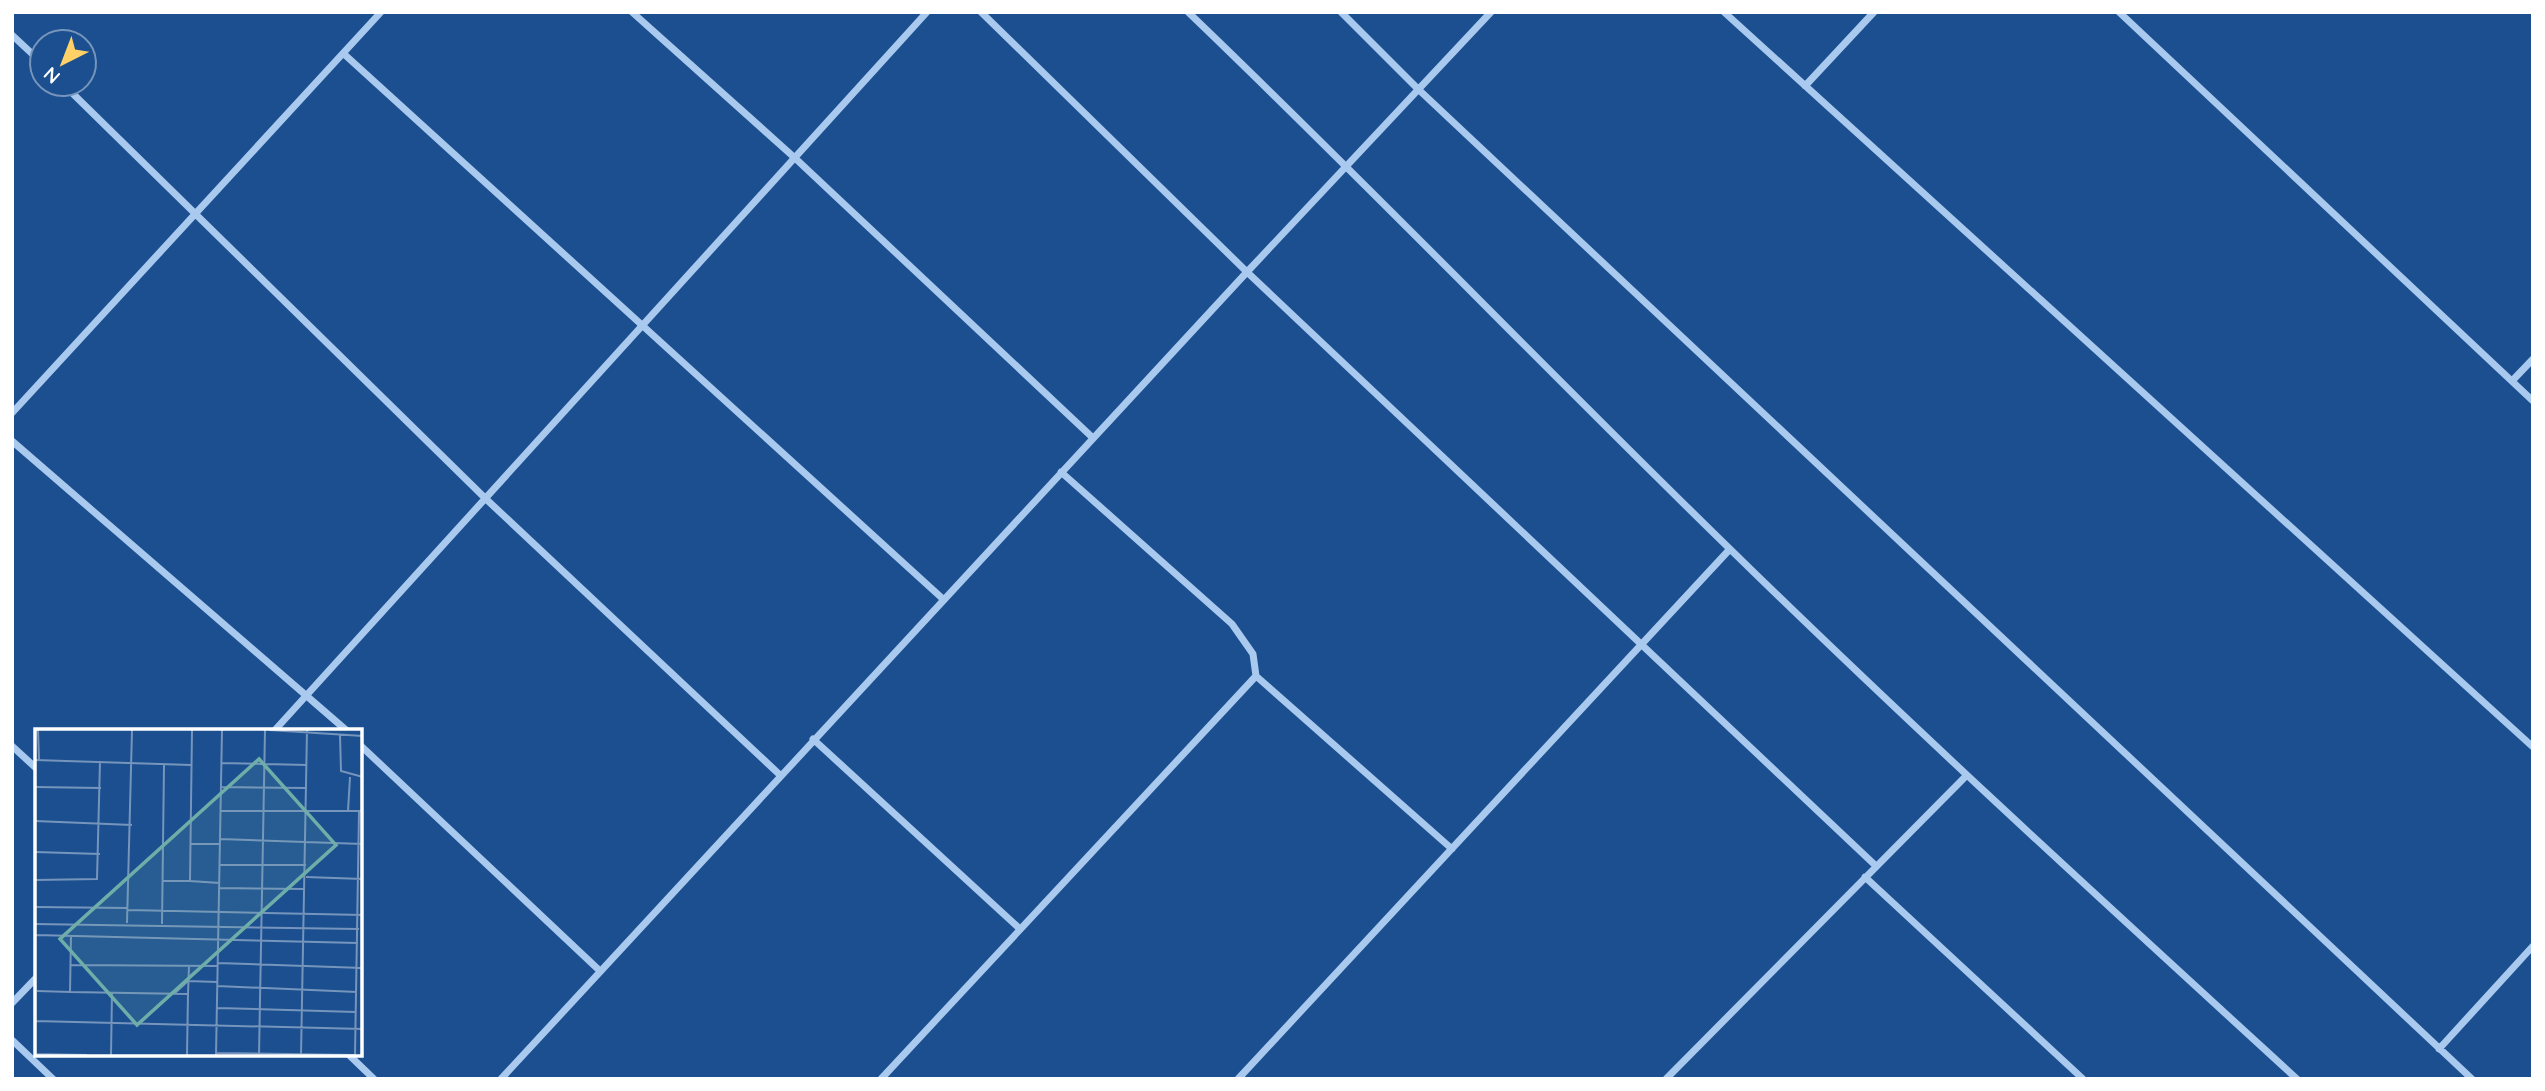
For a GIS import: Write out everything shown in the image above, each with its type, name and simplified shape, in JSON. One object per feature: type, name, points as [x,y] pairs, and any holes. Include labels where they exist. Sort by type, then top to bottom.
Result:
[{"type":"street","points":[[12,413],[382,12]]},
{"type":"street","points":[[632,12],[796,159],[1093,438]]},
{"type":"street","points":[[276,729],[309,696],[927,12]]},
{"type":"street","points":[[981,12],[1247,272],[1877,866]]},
{"type":"street","points":[[1188,12],[1347,164],[1730,550],[1966,776],[2297,1079]]},
{"type":"street","points":[[1341,12],[1418,89],[2472,1079]]},
{"type":"street","points":[[501,1079],[813,739],[1491,12]]},
{"type":"street","points":[[1724,12],[2533,747]]},
{"type":"street","points":[[1805,86],[1874,12]]},
{"type":"street","points":[[2119,12],[2533,401]]},
{"type":"street","points":[[12,34],[28,49]]},
{"type":"street","points":[[344,54],[943,599]]},
{"type":"street","points":[[77,98],[486,499],[780,775]]},
{"type":"street","points":[[2512,382],[2533,359]]},
{"type":"street","points":[[12,441],[345,729]]},
{"type":"street","points":[[1061,472],[1232,624],[1253,654],[1256,676],[1452,849]]},
{"type":"street","points":[[1238,1079],[1730,550]]},
{"type":"street","points":[[881,1079],[1256,676]]},
{"type":"street","points":[[813,739],[1020,929]]},
{"type":"street","points":[[12,746],[35,767]]},
{"type":"street","points":[[362,747],[600,971]]},
{"type":"street","points":[[1666,1079],[1966,776]]},
{"type":"street","points":[[1864,877],[2083,1079]]},
{"type":"street","points":[[2439,1049],[2533,946]]},
{"type":"street","points":[[12,1003],[35,979]]},
{"type":"street","points":[[12,1040],[53,1079]]},
{"type":"street","points":[[350,1056],[374,1079]]}]
